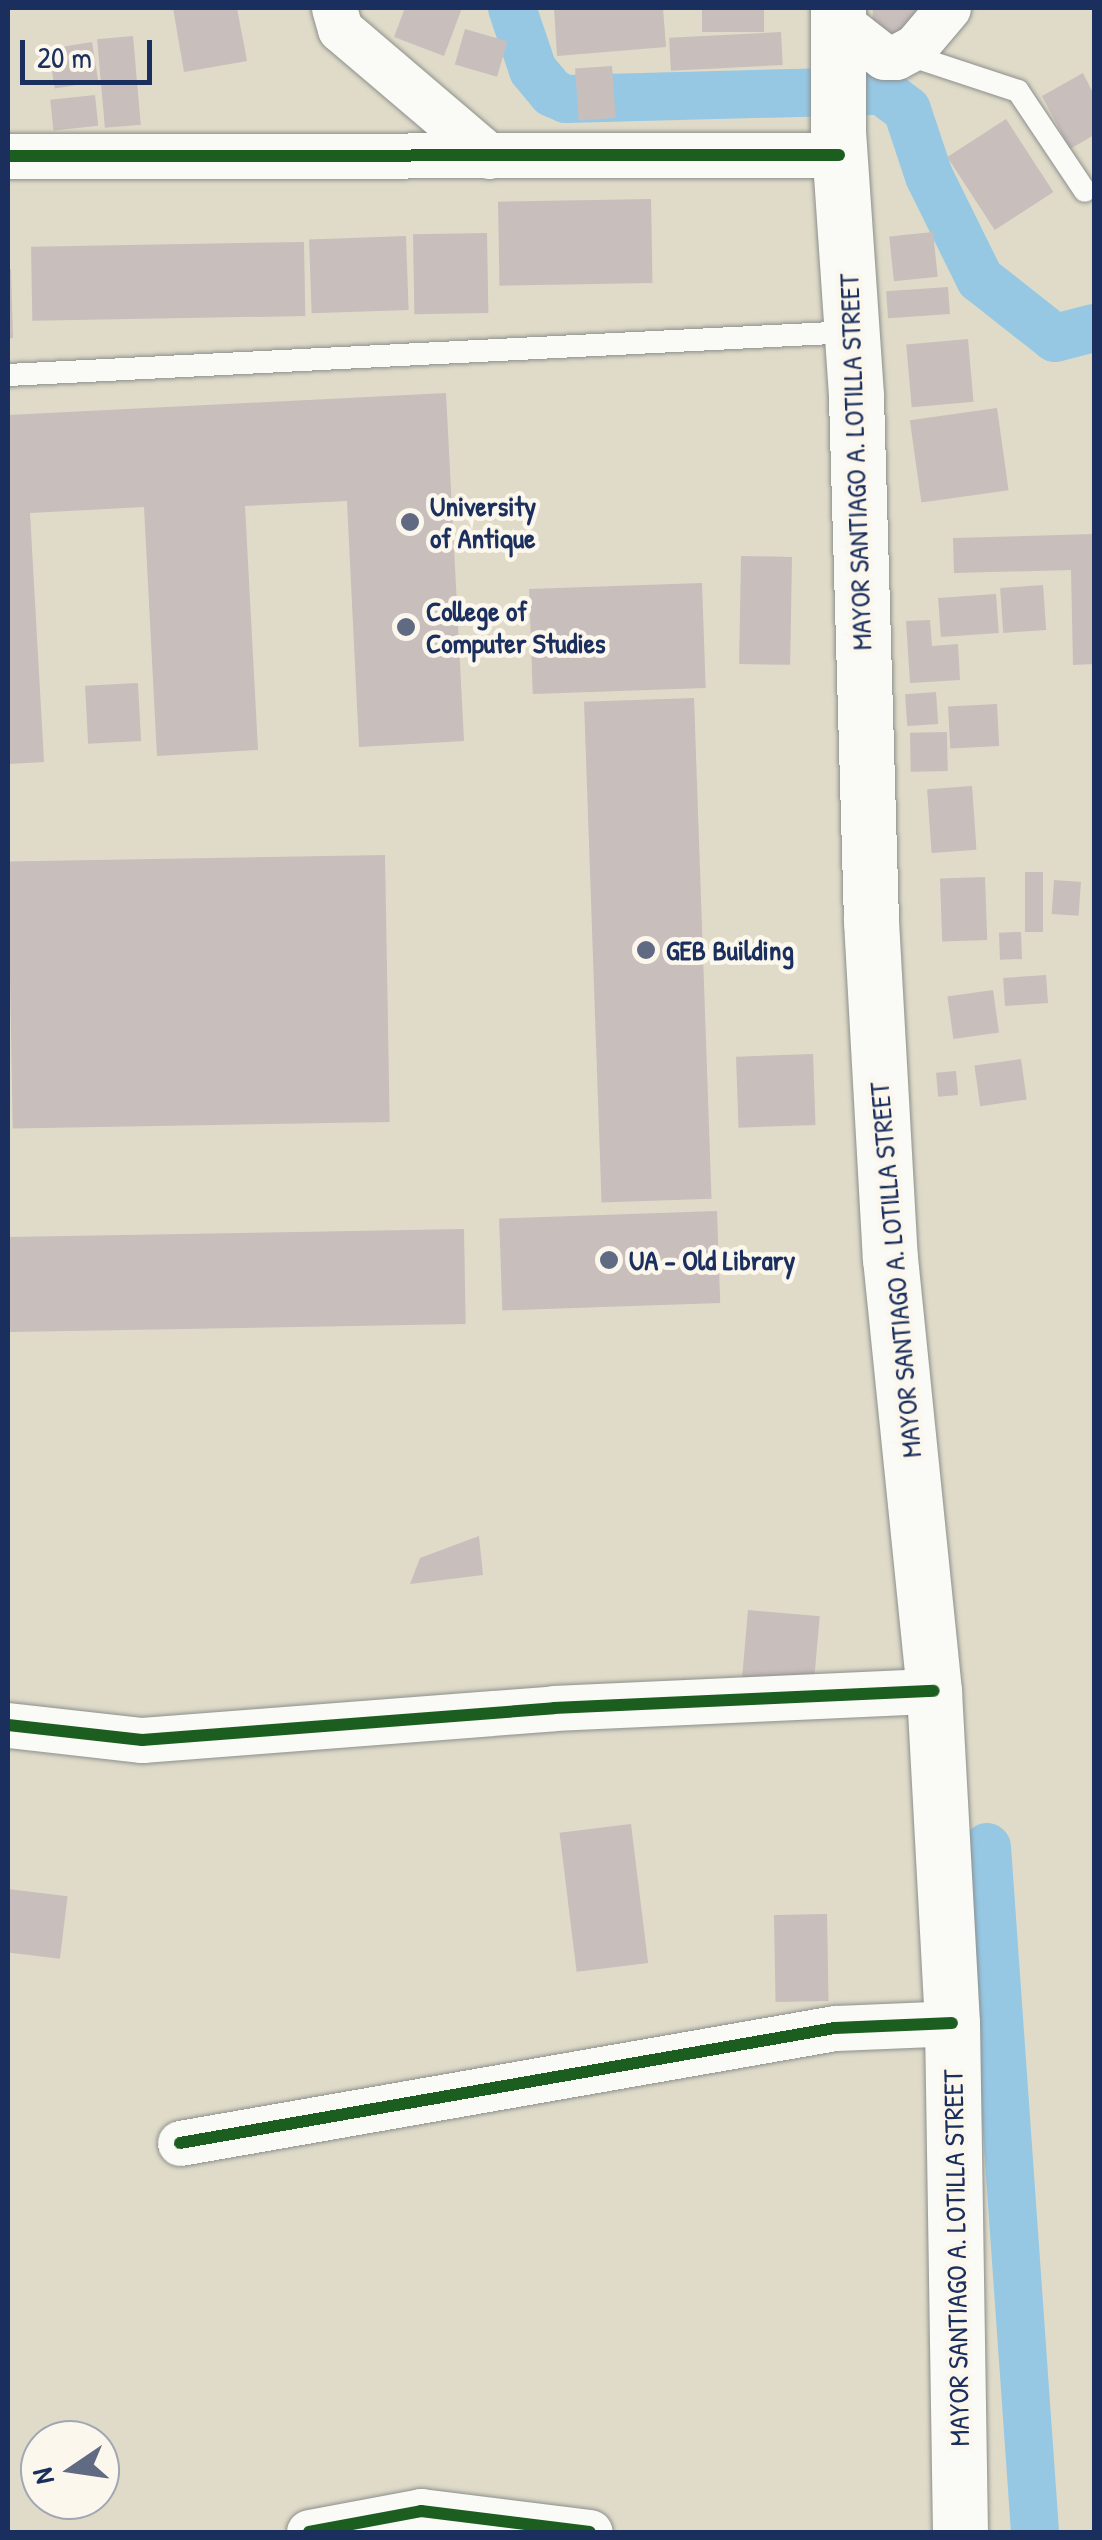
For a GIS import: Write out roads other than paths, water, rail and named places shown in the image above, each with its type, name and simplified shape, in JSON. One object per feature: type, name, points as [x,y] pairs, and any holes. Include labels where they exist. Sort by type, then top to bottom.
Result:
[{"type":"main road","name":"MAYOR SANTIAGO A. LOTILLA STREET","points":[[837,30],[838,143],[850,332],[872,922],[890,1258],[934,1690],[952,2023],[960,2532]]},
{"type":"street","points":[[334,8],[340,28],[490,156]]},
{"type":"street","points":[[837,30],[884,57],[906,54],[948,8]]},
{"type":"street","points":[[8,156],[490,156],[838,143]]},
{"type":"street","points":[[8,1725],[142,1740],[554,1708],[934,1690]]},
{"type":"street","points":[[180,2143],[835,2028],[952,2023]]},
{"type":"street","points":[[310,2532],[421,2511],[590,2532]]},
{"type":"lane","points":[[906,54],[1018,92],[1086,191]]},
{"type":"lane","points":[[8,376],[850,332]]},
{"type":"waterway","points":[[512,8],[533,70],[552,93],[566,99],[882,91],[907,110],[929,176],[980,279],[1055,338],[1094,328]]},
{"type":"waterway","points":[[987,1847],[1035,2532]]},
{"type":"place","name":"University of Antique","points":[[410,522]]},
{"type":"place","name":"College of Computer Studies","points":[[406,627]]},
{"type":"place","name":"GEB Building","points":[[646,950]]},
{"type":"place","name":"UA - Old Library","points":[[609,1260]]}]
